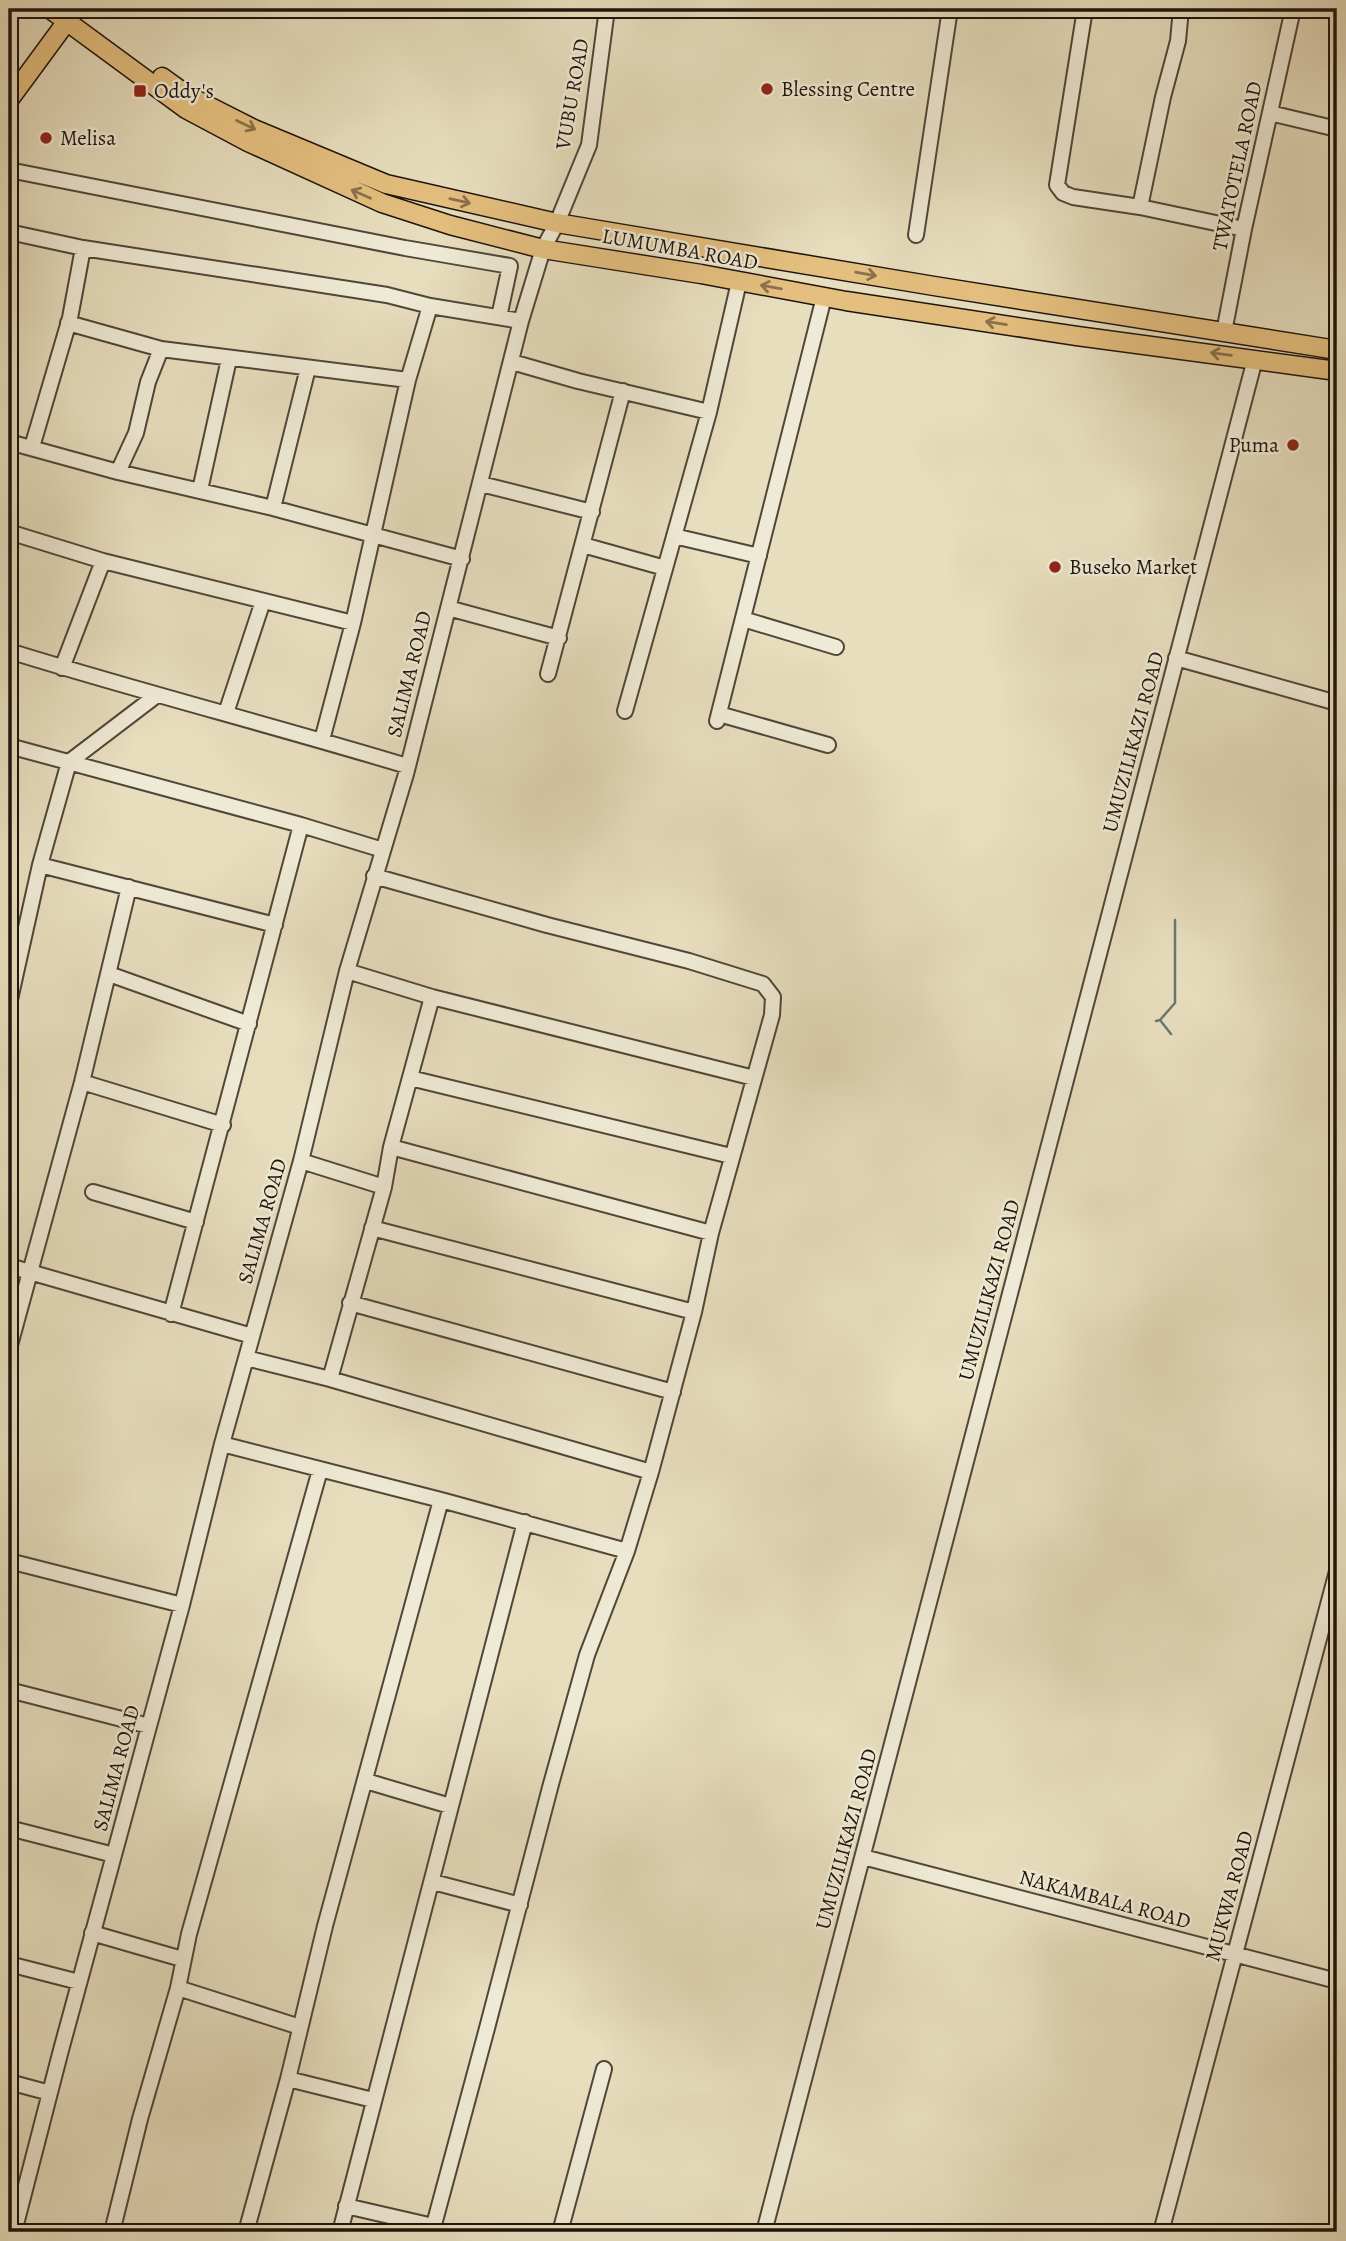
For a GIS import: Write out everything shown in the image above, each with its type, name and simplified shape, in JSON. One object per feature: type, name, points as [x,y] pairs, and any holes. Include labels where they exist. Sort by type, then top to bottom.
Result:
[{"type":"main road","name":"LUMUMBA ROAD","points":[[63,13],[187,95],[254,129],[386,184],[557,223],[1337,351]]},
{"type":"main road","name":"LUMUMBA ROAD","points":[[63,13],[186,109],[248,142],[382,203],[450,225],[543,249],[824,297],[1077,336],[1337,371]]},
{"type":"main road","points":[[9,81],[63,13]]},
{"type":"main road","points":[[9,100],[63,13]]},
{"type":"street","name":"VUBU ROAD","points":[[557,223],[589,145],[607,9]]},
{"type":"street","points":[[916,235],[950,9]]},
{"type":"street","points":[[1085,9],[1057,185],[1063,193],[1073,198],[1140,207],[1244,229]]},
{"type":"street","points":[[1140,207],[1163,97],[1178,41],[1181,9]]},
{"type":"street","name":"TWATOTELA ROAD","points":[[1224,332],[1293,9]]},
{"type":"street","points":[[1270,113],[1337,129]]},
{"type":"street","points":[[9,170],[405,248],[510,265],[499,317]]},
{"type":"street","name":"SALIMA ROAD","points":[[14,2232],[15,2202],[50,2093],[182,1605],[222,1444],[301,1161],[347,971],[407,766],[521,321],[543,249],[557,223]]},
{"type":"street","points":[[9,232],[83,248],[387,295],[430,306],[521,321]]},
{"type":"street","points":[[32,447],[68,323],[83,248]]},
{"type":"street","points":[[625,711],[709,412],[739,282]]},
{"type":"street","points":[[824,297],[718,717],[828,745]]},
{"type":"street","points":[[322,740],[353,623],[408,380],[430,306]]},
{"type":"street","points":[[68,323],[161,349],[408,380]]},
{"type":"street","points":[[118,472],[136,433],[148,382],[161,349]]},
{"type":"street","points":[[200,490],[229,359]]},
{"type":"street","name":"UMUZILIKAZI ROAD","points":[[764,2232],[1255,359]]},
{"type":"street","points":[[512,362],[709,412]]},
{"type":"street","points":[[273,508],[308,368]]},
{"type":"street","points":[[548,674],[623,391]]},
{"type":"street","points":[[9,442],[118,472],[273,508],[461,559]]},
{"type":"street","points":[[481,484],[592,512]]},
{"type":"street","points":[[9,532],[103,561],[353,623]]},
{"type":"street","points":[[674,536],[760,556]]},
{"type":"street","points":[[583,545],[665,568]]},
{"type":"street","points":[[62,668],[103,561]]},
{"type":"street","points":[[226,712],[263,601]]},
{"type":"street","points":[[448,608],[559,638]]},
{"type":"street","points":[[743,619],[836,648]]},
{"type":"street","points":[[9,651],[407,766]]},
{"type":"street","points":[[1177,658],[1337,703]]},
{"type":"street","points":[[9,1004],[40,865],[69,762],[157,695]]},
{"type":"street","points":[[9,746],[301,825],[383,850]]},
{"type":"street","points":[[171,1314],[301,825]]},
{"type":"street","points":[[40,865],[275,925]]},
{"type":"street","points":[[346,2206],[432,2229],[587,1655],[627,1551],[651,1472],[694,1312],[711,1233],[772,1015],[773,997],[763,984],[689,961],[547,925],[374,876]]},
{"type":"street","points":[[9,1349],[82,1082],[130,887]]},
{"type":"street","points":[[347,971],[432,997],[754,1078]]},
{"type":"street","points":[[109,974],[249,1024]]},
{"type":"street","points":[[330,1379],[384,1186],[391,1147],[432,997]]},
{"type":"street","points":[[411,1078],[732,1156]]},
{"type":"street","points":[[82,1082],[223,1125]]},
{"type":"street","points":[[391,1147],[711,1233]]},
{"type":"street","points":[[301,1161],[384,1186]]},
{"type":"street","points":[[93,1192],[196,1222]]},
{"type":"street","points":[[372,1228],[694,1312]]},
{"type":"street","points":[[9,1266],[252,1336]]},
{"type":"street","points":[[350,1303],[673,1392]]},
{"type":"street","points":[[246,1358],[330,1379],[651,1472]]},
{"type":"street","points":[[222,1444],[627,1551]]},
{"type":"street","points":[[112,2232],[140,2119],[178,1988],[183,1959],[320,1470]]},
{"type":"street","points":[[246,2232],[441,1500]]},
{"type":"street","points":[[340,2232],[525,1522]]},
{"type":"street","points":[[9,1561],[182,1605]]},
{"type":"street","name":"MUKWA ROAD","points":[[1161,2232],[1337,1571]]},
{"type":"street","points":[[9,1690],[149,1726]]},
{"type":"street","points":[[366,1781],[450,1806]]},
{"type":"street","points":[[9,1828],[114,1855]]},
{"type":"street","name":"NAKAMBALA ROAD","points":[[863,1857],[1337,1980]]},
{"type":"street","points":[[433,1882],[520,1905]]},
{"type":"street","points":[[92,1933],[183,1959]]},
{"type":"street","points":[[9,1964],[79,1982]]},
{"type":"street","points":[[178,1988],[300,2027]]},
{"type":"street","points":[[560,2232],[604,2069]]},
{"type":"street","points":[[288,2079],[373,2100]]},
{"type":"street","points":[[9,2082],[50,2093]]},
{"type":"waterway","points":[[1156,1021],[1175,1003],[1175,920]]},
{"type":"waterway","points":[[1160,1020],[1171,1034]]},
{"type":"place","name":"Blessing Centre","points":[[767,89]]},
{"type":"place","name":"Oddy's","points":[[140,91]]},
{"type":"place","name":"Melisa","points":[[46,138]]},
{"type":"place","name":"Puma","points":[[1293,445]]},
{"type":"place","name":"Buseko Market","points":[[1055,567]]}]
